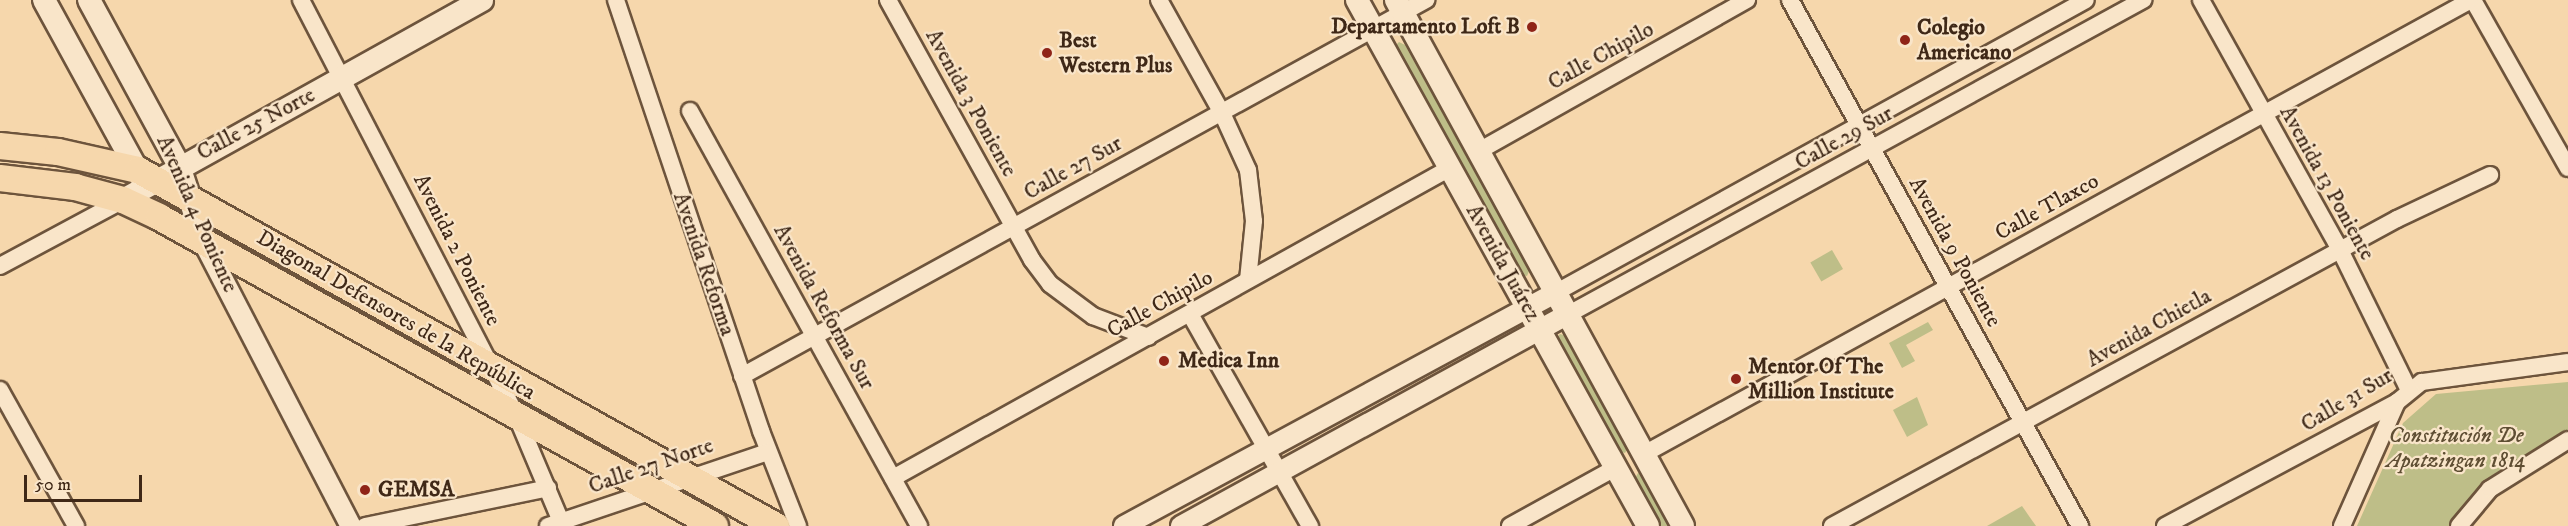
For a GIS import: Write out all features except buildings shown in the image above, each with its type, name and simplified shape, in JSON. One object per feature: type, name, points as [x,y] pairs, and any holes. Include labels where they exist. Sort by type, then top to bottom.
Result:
[{"type":"main road","name":"Avenida 4 Poniente","points":[[44,0],[146,179],[159,217]]},
{"type":"main road","name":"Avenida 4 Poniente","points":[[89,0],[179,165],[202,239]]},
{"type":"main road","name":"Calle 25 Norte","points":[[123,200],[146,179],[179,165],[482,0]]},
{"type":"main road","name":"Avenida Juárez","points":[[1357,0],[1648,526]]},
{"type":"main road","name":"Avenida Juárez","points":[[1399,7],[1683,526]]},
{"type":"main road","name":"Diagonal Defensores de la República","points":[[0,146],[58,152],[146,179],[191,199],[683,477],[773,525]]},
{"type":"main road","name":"Diagonal Defensores de la República","points":[[0,177],[75,187],[123,200],[159,217],[715,526]]},
{"type":"street","name":"Avenida 2 Poniente","points":[[301,0],[343,77],[516,415],[548,488],[558,524]]},
{"type":"street","name":"Avenida Reforma","points":[[616,0],[768,452],[798,526]]},
{"type":"street","name":"Avenida 3 Poniente","points":[[888,0],[1014,227],[1044,276],[1072,304],[1148,337]]},
{"type":"street","points":[[1159,0],[1222,113],[1248,170],[1253,194],[1248,280]]},
{"type":"street","name":"Calle 27 Sur","points":[[742,376],[1373,29],[1399,7],[1426,0]]},
{"type":"street","points":[[1719,0],[1739,0]]},
{"type":"street","name":"Calle Chipilo","points":[[1477,152],[1747,0]]},
{"type":"street","name":"Avenida 9 Poniente","points":[[1790,0],[2080,526]]},
{"type":"street","name":"Calle 29 Sur","points":[[1555,293],[2086,0]]},
{"type":"street","name":"Calle 29 Sur","points":[[1568,315],[2143,0]]},
{"type":"street","name":"Avenida 13 Poniente","points":[[2201,0],[2340,250],[2403,396]]},
{"type":"street","points":[[2472,0],[2568,168]]},
{"type":"street","name":"Calle Tlaxco","points":[[1644,454],[2472,0]]},
{"type":"street","name":"Avenida Reforma Sur","points":[[690,111],[919,526]]},
{"type":"street","name":"Calle Chipilo","points":[[893,478],[1450,168]]},
{"type":"street","name":"Avenida Chietla","points":[[1832,526],[2340,250],[2490,175]]},
{"type":"street","name":"Calle 25 Norte","points":[[0,266],[123,200]]},
{"type":"street","name":"Avenida 4 Poniente","points":[[202,239],[351,526]]},
{"type":"street","points":[[1124,526],[1555,293]]},
{"type":"street","points":[[1190,314],[1310,526]]},
{"type":"street","points":[[1181,526],[1568,315]]},
{"type":"street","name":"Calle 31 Sur","points":[[2165,526],[2437,377],[2568,362]]},
{"type":"street","points":[[0,390],[76,526]]},
{"type":"street","points":[[2342,526],[2403,396]]},
{"type":"street","points":[[2459,526],[2490,489],[2568,440]]},
{"type":"street","name":"Calle 27 Norte","points":[[558,524],[683,477],[768,452]]},
{"type":"street","points":[[1510,526],[1615,468]]},
{"type":"street","points":[[365,526],[548,488]]},
{"type":"green space","points":[[1399,42],[1405,45],[1530,269],[1527,276],[1521,275],[1394,47]]},
{"type":"green space","points":[[1832,250],[1843,269],[1821,282],[1810,262]]},
{"type":"green space","points":[[1928,322],[1933,330],[1906,345],[1915,361],[1902,368],[1889,343]]},
{"type":"green space","points":[[1560,334],[1567,336],[1628,448],[1625,453],[1618,451],[1556,339]]},
{"type":"green space","name":"Constitución De Apatzingan 1814","points":[[2568,382],[2568,438],[2476,498],[2460,526],[2357,526],[2403,423],[2436,394]]},
{"type":"green space","points":[[1917,397],[1928,425],[1907,437],[1893,410]]},
{"type":"green space","points":[[1638,473],[1642,473],[1673,526],[1660,526],[1634,480]]},
{"type":"green space","points":[[2022,506],[2036,526],[1987,526]]},
{"type":"place","name":"Departamento Loft B","points":[[1532,27]]},
{"type":"place","name":"Colegio Americano","points":[[1905,40]]},
{"type":"place","name":"Best Western Plus","points":[[1047,53]]},
{"type":"place","name":"Medica Inn","points":[[1164,361]]},
{"type":"place","name":"Mentor Of The Million Institute","points":[[1736,379]]},
{"type":"place","name":"GEMSA","points":[[365,490]]}]
